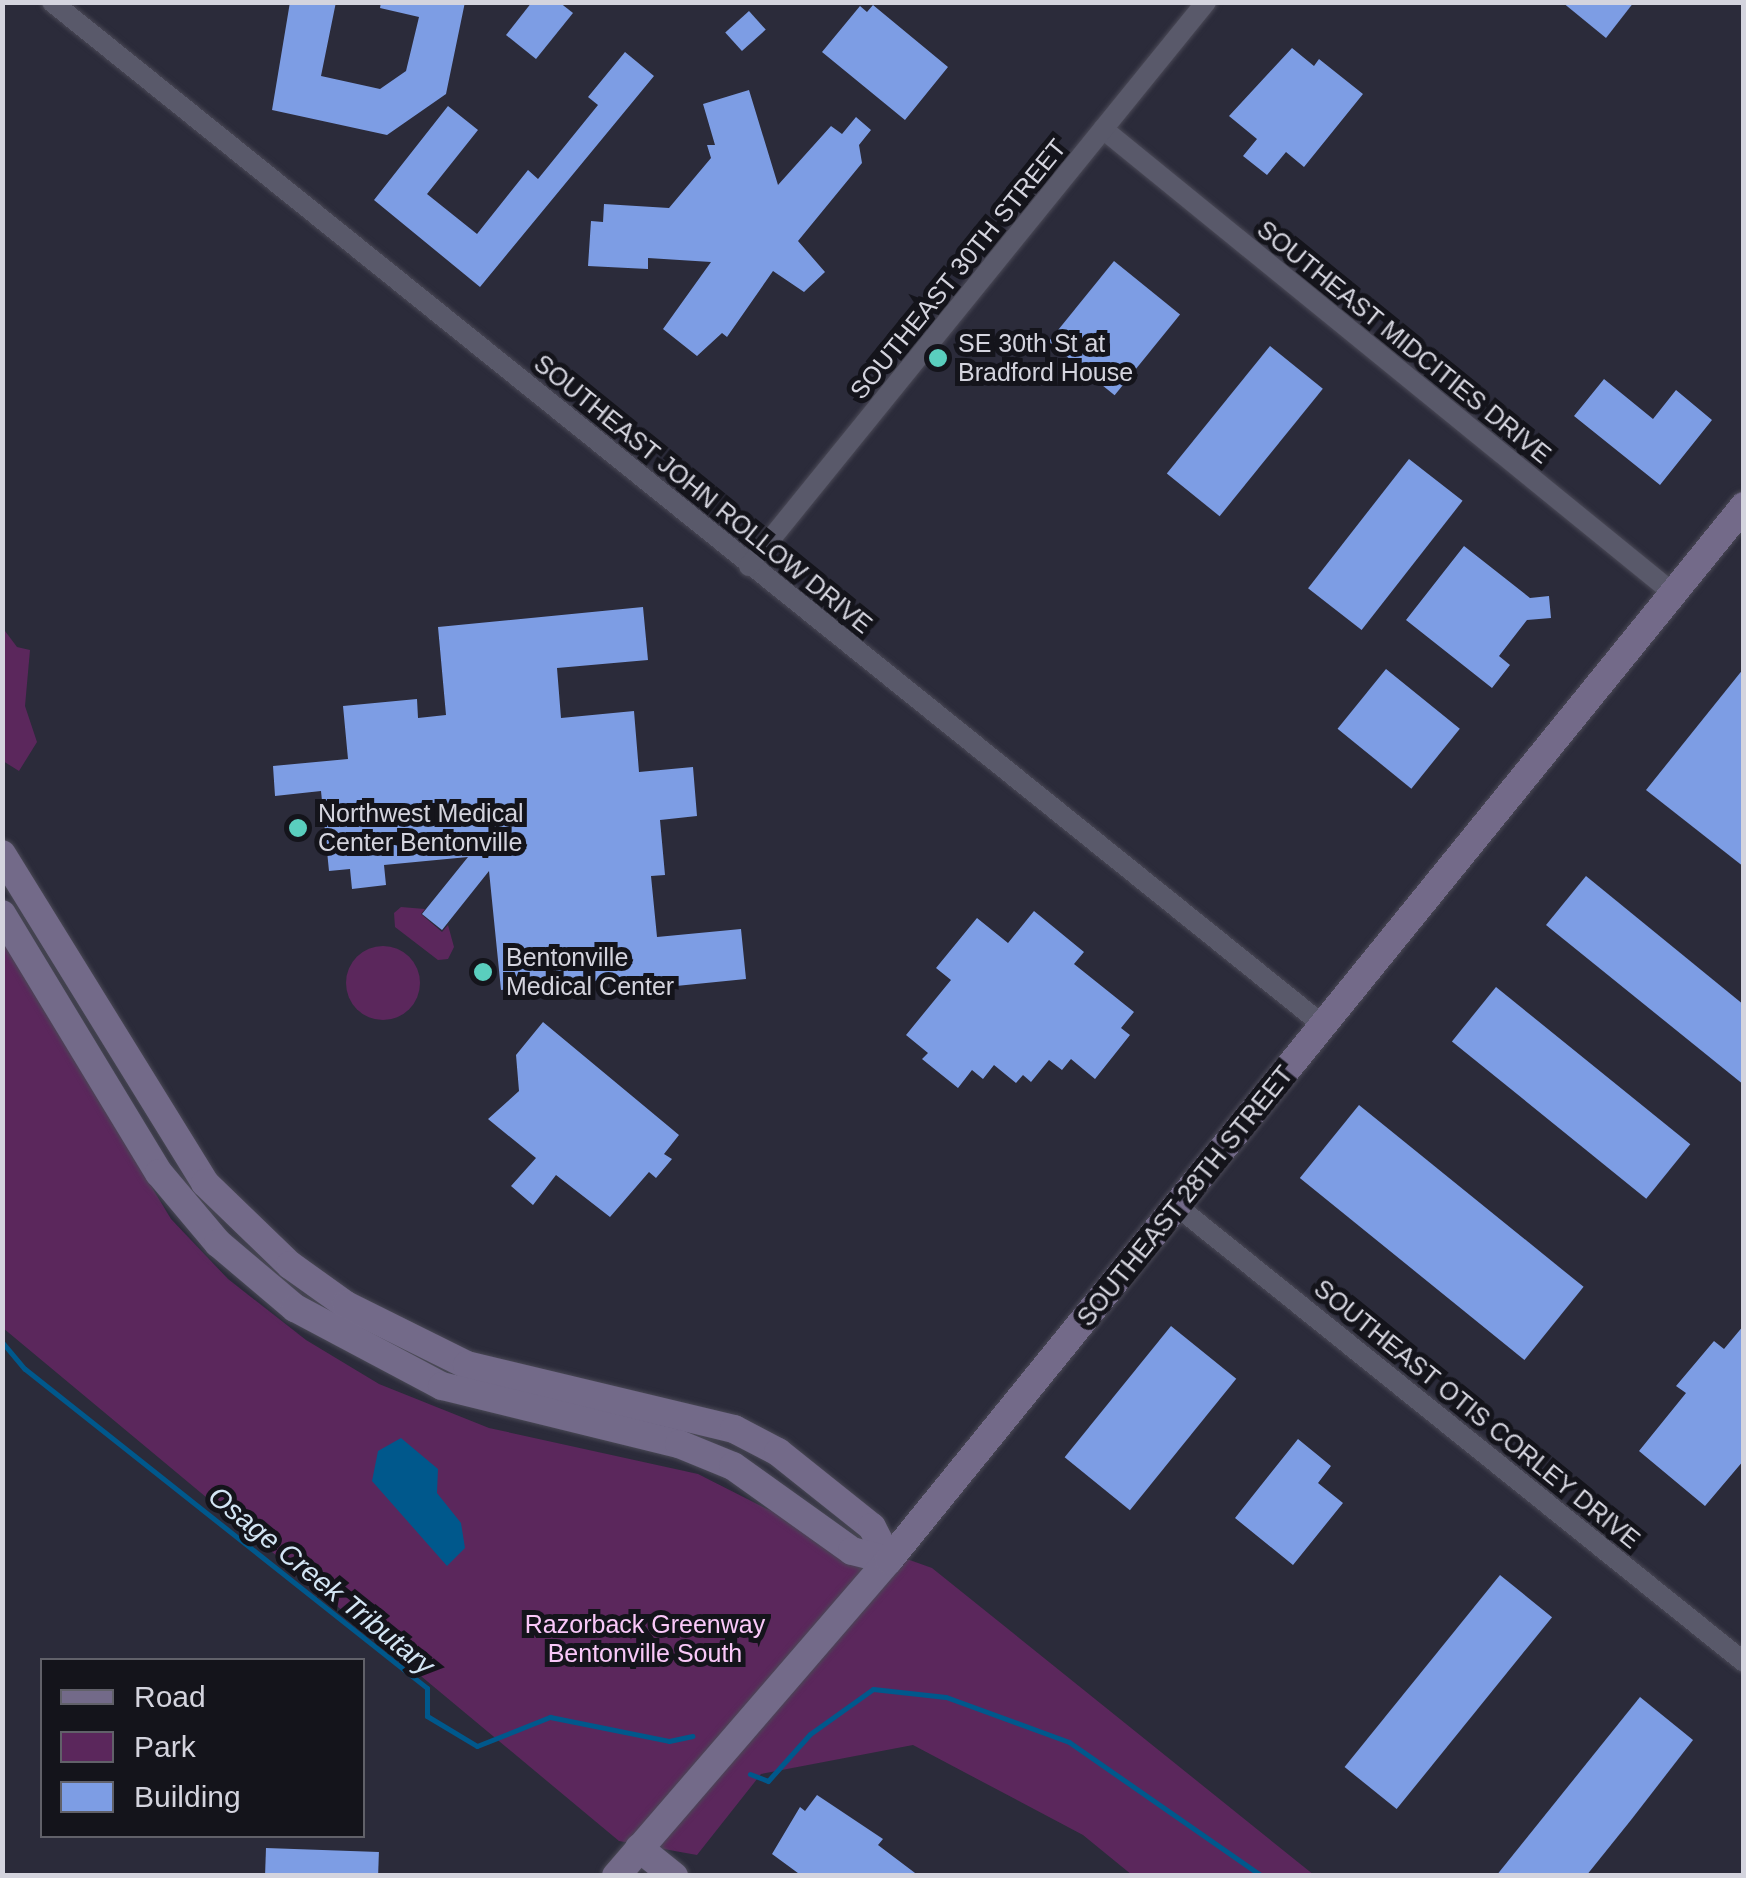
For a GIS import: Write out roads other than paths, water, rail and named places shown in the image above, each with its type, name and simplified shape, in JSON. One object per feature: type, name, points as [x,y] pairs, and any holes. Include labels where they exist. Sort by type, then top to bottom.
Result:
[{"type":"main road","name":"SOUTHEAST 28TH STREET","points":[[616,1876],[889,1560],[1744,506]]},
{"type":"main road","points":[[2,854],[205,1183],[290,1266],[346,1306],[467,1365],[734,1429],[778,1452],[859,1516],[889,1560]]},
{"type":"main road","points":[[2,914],[159,1174],[218,1242],[296,1308],[442,1386],[679,1444],[733,1466],[852,1552],[889,1560]]},
{"type":"main road","points":[[639,1848],[674,1876]]},
{"type":"street","name":"SOUTHEAST JOHN ROLLOW DRIVE","points":[[52,2],[1323,1024]]},
{"type":"street","name":"SOUTHEAST 30TH STREET","points":[[749,566],[1206,2]]},
{"type":"street","name":"SOUTHEAST MIDCITIES DRIVE","points":[[1103,129],[1673,593]]},
{"type":"street","name":"SOUTHEAST OTIS CORLEY DRIVE","points":[[1178,1206],[1744,1662]]},
{"type":"water","points":[[401,1438],[438,1469],[437,1493],[461,1523],[465,1548],[447,1566],[372,1481],[378,1451]]},
{"type":"waterway","name":"Osage Creek Tributary","points":[[2,1342],[25,1369],[427,1688],[427,1716],[477,1746],[550,1717],[669,1741],[692,1736]]},
{"type":"waterway","name":"Osage Creek Tributary","points":[[750,1774],[768,1781],[810,1734],[873,1689],[946,1697],[1069,1742],[1262,1876]]},
{"type":"place","name":"SE 30th St at Bradford House","points":[[938,358]]},
{"type":"place","name":"Northwest Medical Center Bentonville","points":[[298,828]]},
{"type":"place","name":"Bentonville Medical Center","points":[[483,972]]},
{"type":"park label","name":"Razorback Greenway Bentonville South","points":[[645,1640]]}]
